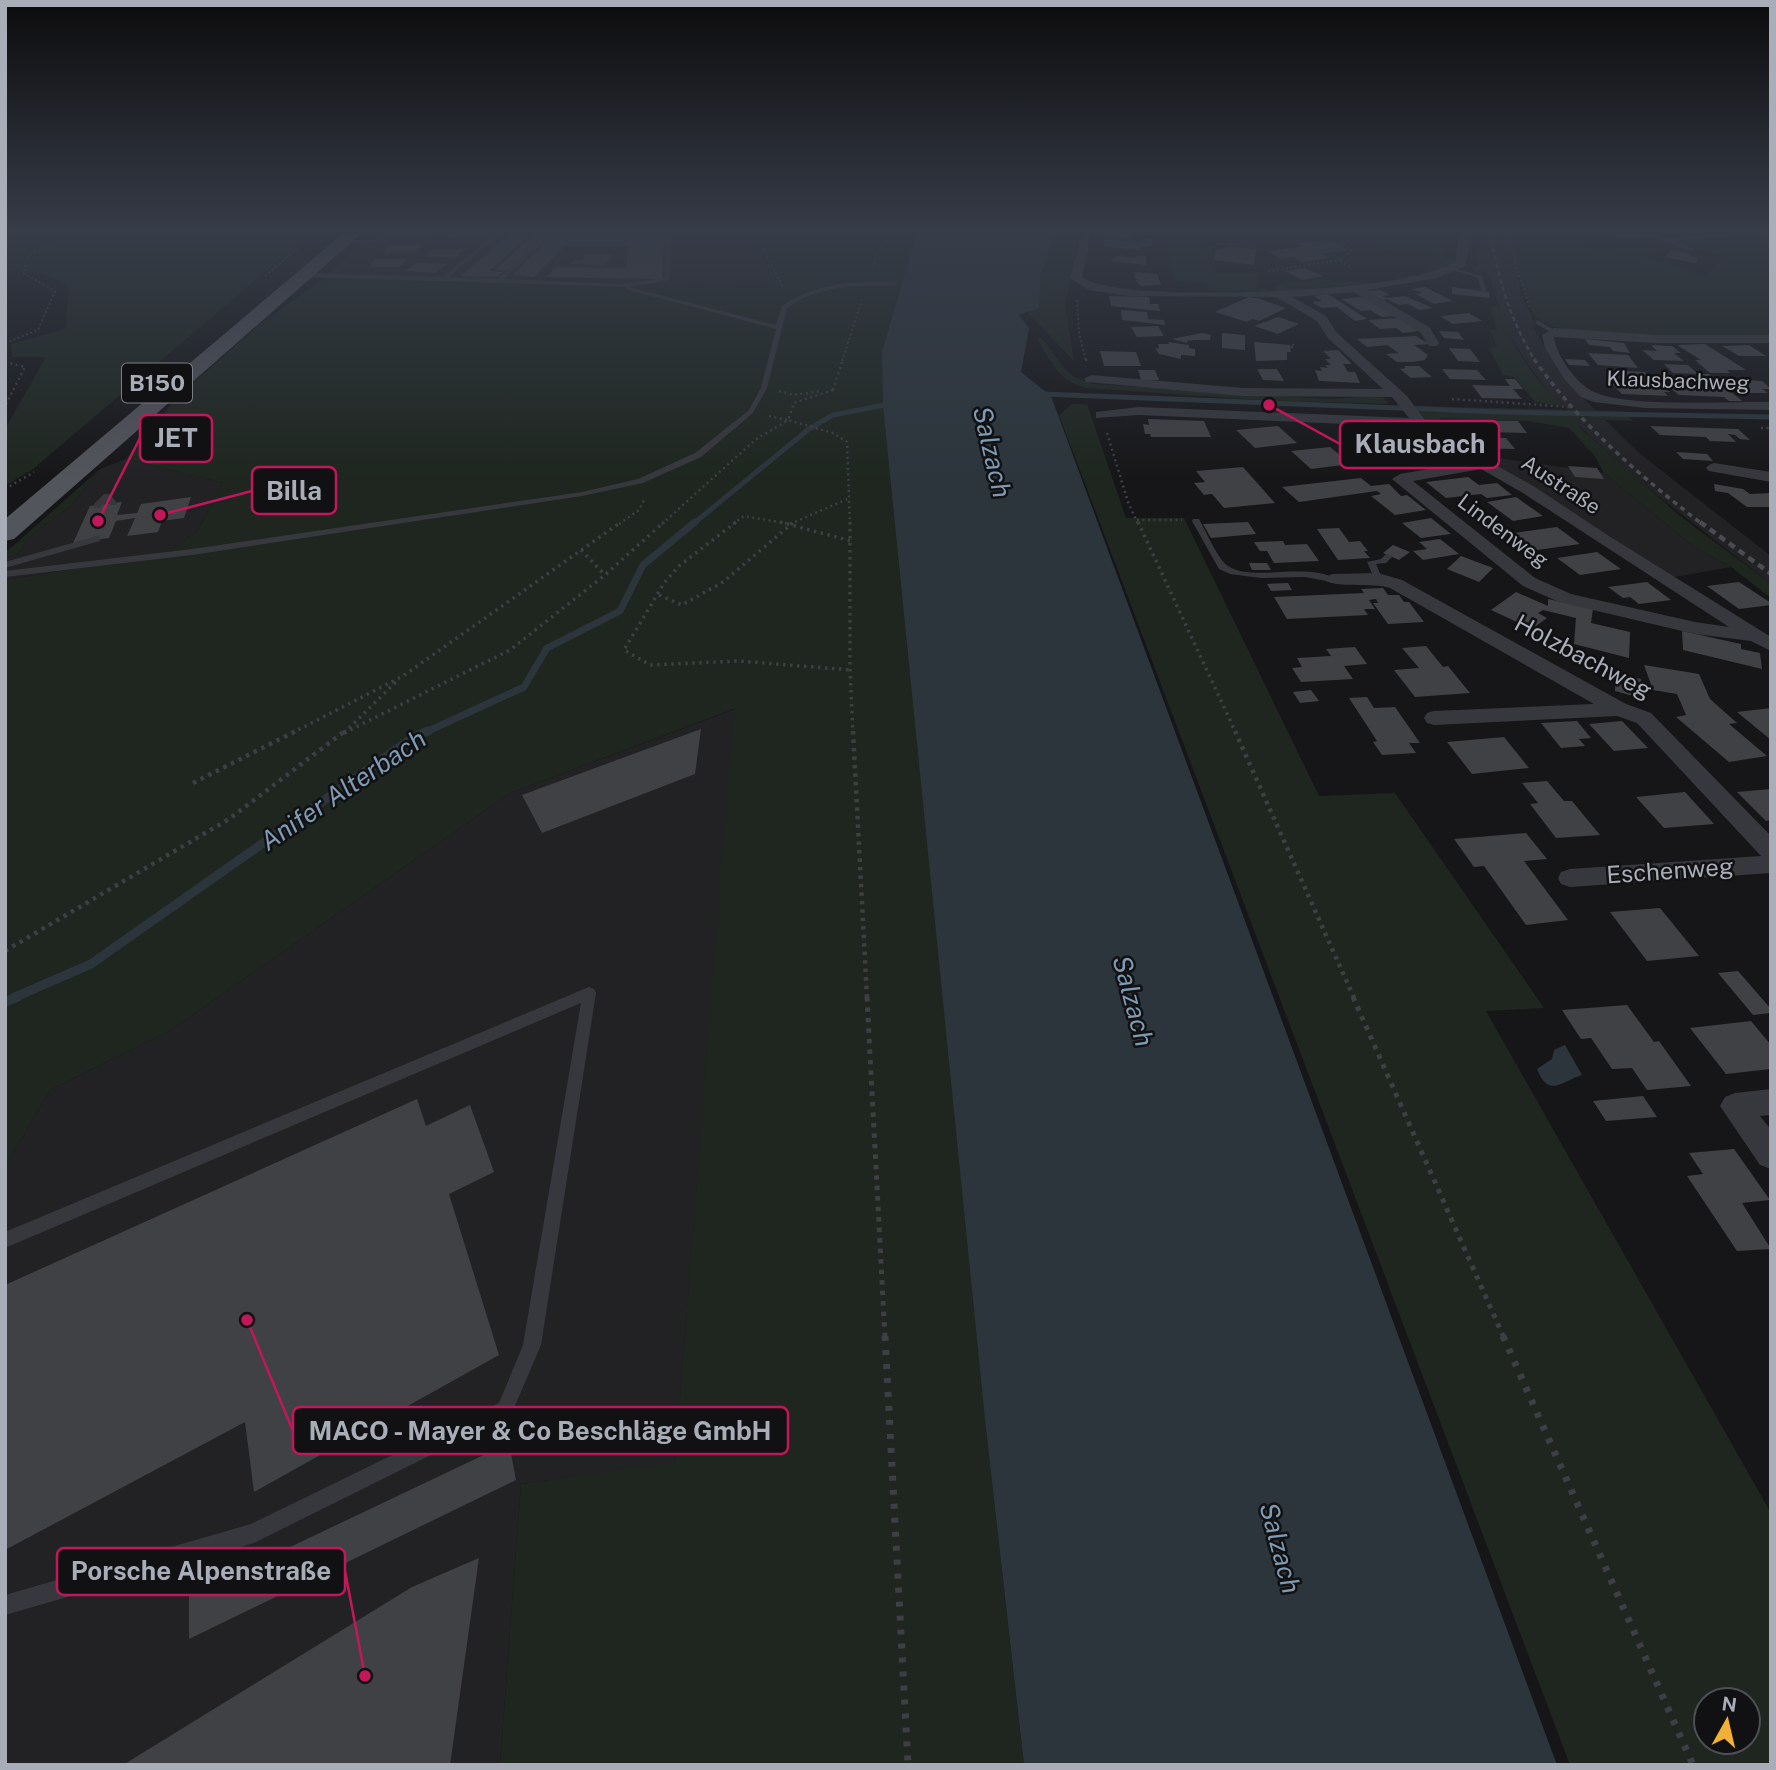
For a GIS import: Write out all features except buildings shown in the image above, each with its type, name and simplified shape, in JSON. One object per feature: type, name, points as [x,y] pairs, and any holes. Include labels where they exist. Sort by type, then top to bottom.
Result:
[{"type":"main road","name":"B150","points":[[5,509],[247,315]]},
{"type":"main road","name":"B150","points":[[5,533],[258,315]]},
{"type":"street","name":"Austraße","points":[[1314,315],[1322,319],[1332,335],[1399,396],[1419,421],[1439,439],[1484,464],[1771,645]]},
{"type":"street","points":[[1399,315],[1426,331],[1433,342]]},
{"type":"street","points":[[1555,332],[1655,339],[1771,339]]},
{"type":"street","name":"Klausbachweg","points":[[1555,332],[1549,335],[1548,341],[1585,393],[1609,401],[1771,406]]},
{"type":"street","points":[[1091,379],[1142,385],[1330,397],[1399,396]]},
{"type":"street","points":[[1101,415],[1139,411],[1419,421]]},
{"type":"street","name":"Lindenweg","points":[[1484,464],[1400,479],[1529,582],[1545,590],[1565,598],[1695,628],[1754,635]]},
{"type":"street","points":[[1714,468],[1771,477]]},
{"type":"street","name":"Holzbachweg","points":[[1332,579],[1378,578],[1396,584],[1619,709],[1644,718],[1771,851]]},
{"type":"street","points":[[1434,718],[1619,709]]},
{"type":"street","name":"Eschenweg","points":[[1570,878],[1771,864]]},
{"type":"street","points":[[1771,1102],[1735,1106],[1771,1155]]},
{"type":"lane","points":[[729,315],[780,328]]},
{"type":"lane","points":[[5,574],[206,550],[582,494],[640,481],[698,455],[751,411],[764,388],[783,315]]},
{"type":"lane","points":[[1537,322],[1555,332]]},
{"type":"lane","points":[[97,506],[110,500]]},
{"type":"lane","points":[[1196,522],[1222,567],[1233,572],[1253,575],[1305,574],[1332,579]]},
{"type":"lane","points":[[5,565],[97,539]]},
{"type":"lane","points":[[1378,578],[1369,565],[1389,556]]},
{"type":"lane","points":[[5,1240],[589,993],[532,1345],[505,1409],[254,1533],[5,1605]]},
{"type":"path","points":[[5,342],[38,330],[45,315]]},
{"type":"path","points":[[833,390],[857,315]]},
{"type":"path","points":[[1078,315],[1079,333],[1091,379]]},
{"type":"path","points":[[1533,315],[1537,322]]},
{"type":"path","points":[[1291,347],[1294,347],[1292,341]]},
{"type":"path","points":[[5,362],[25,367],[5,407]]},
{"type":"path","points":[[764,388],[794,394],[833,390]]},
{"type":"path","points":[[343,733],[510,650],[605,575],[755,440],[788,420],[794,403],[833,390]]},
{"type":"path","points":[[1452,399],[1533,404]]},
{"type":"path","points":[[1101,415],[1128,502],[1228,714],[1693,1765]]},
{"type":"path","points":[[788,420],[833,433],[847,442],[851,541],[850,670],[908,1765]]},
{"type":"path","points":[[5,951],[229,820],[343,733],[403,676],[639,510],[646,495],[640,481]]},
{"type":"path","points":[[659,594],[682,604],[692,599],[723,582],[790,524],[850,498]]},
{"type":"path","points":[[850,670],[739,662],[650,665],[624,650],[664,583],[679,566],[744,516],[790,524],[851,541]]},
{"type":"path","points":[[1137,520],[1196,522]]},
{"type":"path","points":[[580,550],[605,575]]},
{"type":"path","points":[[194,783],[403,676]]},
{"type":"shaded area","points":[[66,315],[215,315],[33,469],[5,486],[5,429],[46,357],[12,357],[11,344],[65,329]]},
{"type":"shaded area","points":[[273,315],[919,315],[986,1429],[1024,1765],[500,1765],[521,1484],[675,1462],[734,709],[510,793],[171,1030],[50,1090],[5,1167],[5,580],[169,553],[198,530],[223,483],[126,459],[178,396]]},
{"type":"shaded area","points":[[1029,315],[1066,315],[1074,361]]},
{"type":"shaded area","points":[[1493,315],[1501,315],[1525,361],[1548,391],[1564,406],[1535,402],[1514,377],[1503,375],[1489,348],[1497,347],[1490,330],[1497,330]]},
{"type":"shaded area","points":[[1501,315],[1531,315],[1536,326],[1533,327],[1549,355],[1584,399],[1639,453],[1771,556],[1771,584],[1640,482],[1579,426],[1581,424],[1550,394],[1504,325]]},
{"type":"shaded area","points":[[1535,315],[1771,315],[1771,336],[1611,335],[1552,326]]},
{"type":"shaded area","points":[[1040,337],[1067,371],[1094,384],[1329,399],[1377,396],[1383,397],[1388,404],[1262,400],[1086,388],[1069,381],[1057,370],[1037,339]]},
{"type":"shaded area","points":[[1072,404],[1087,404],[1126,518],[1184,518],[1319,796],[1395,793],[1544,1008],[1486,1011],[1771,1513],[1771,1765],[1570,1765],[1059,415]]},
{"type":"shaded area","points":[[1373,405],[1624,411],[1633,421],[1576,419],[1581,424],[1579,427],[1679,515],[1771,584],[1771,598],[1731,567],[1694,547],[1604,473],[1594,455],[1569,428],[1529,421],[1441,418],[1439,421],[1449,434],[1437,435],[1418,412],[1431,411],[1375,409]]},
{"type":"shaded area","points":[[1476,455],[1604,473],[1694,547],[1731,567],[1669,578]]},
{"type":"shaded area","points":[[126,459],[223,483],[198,530],[169,553],[5,580],[5,558],[15,556],[22,550],[26,539],[72,505],[100,469]]},
{"type":"shaded area","points":[[100,469],[72,505],[26,539],[22,550],[15,556],[5,558],[5,553]]},
{"type":"shaded area","points":[[735,709],[675,1463],[521,1484],[500,1765],[5,1765],[5,1167],[50,1090],[171,1030],[510,793]]},
{"type":"water","name":"Salzach","points":[[893,315],[1020,315],[1029,328],[1021,372],[1051,396],[1557,1765],[1024,1765],[986,1429],[883,405],[882,352]]},
{"type":"water","points":[[1565,1045],[1582,1075],[1556,1086],[1546,1083],[1537,1069],[1552,1059],[1554,1050]]},
{"type":"waterway","points":[[1042,394],[1502,412],[1771,417]]},
{"type":"waterway","name":"Anifer Alterbach","points":[[693,524],[809,429],[833,415],[895,403]]},
{"type":"waterway","name":"Anifer Alterbach","points":[[424,733],[524,687],[547,648],[620,611],[643,565],[695,522]]},
{"type":"waterway","name":"Anifer Alterbach","points":[[13,998],[91,964],[414,737],[428,731]]},
{"type":"waterway","name":"Anifer Alterbach","points":[[5,1002],[17,997]]},
{"type":"railway","points":[[1512,315],[1535,361]]},
{"type":"railway","points":[[1534,359],[1571,405],[1612,448],[1702,524]]},
{"type":"railway","points":[[1700,522],[1771,574]]},
{"type":"place","name":"Klausbach","points":[[1269,405]]},
{"type":"place","name":"Billa","points":[[160,515]]},
{"type":"place","name":"JET","points":[[98,521]]},
{"type":"place","name":"MACO - Mayer & Co Beschläge GmbH","points":[[247,1320]]},
{"type":"place","name":"Porsche Alpenstraße","points":[[365,1676]]}]
